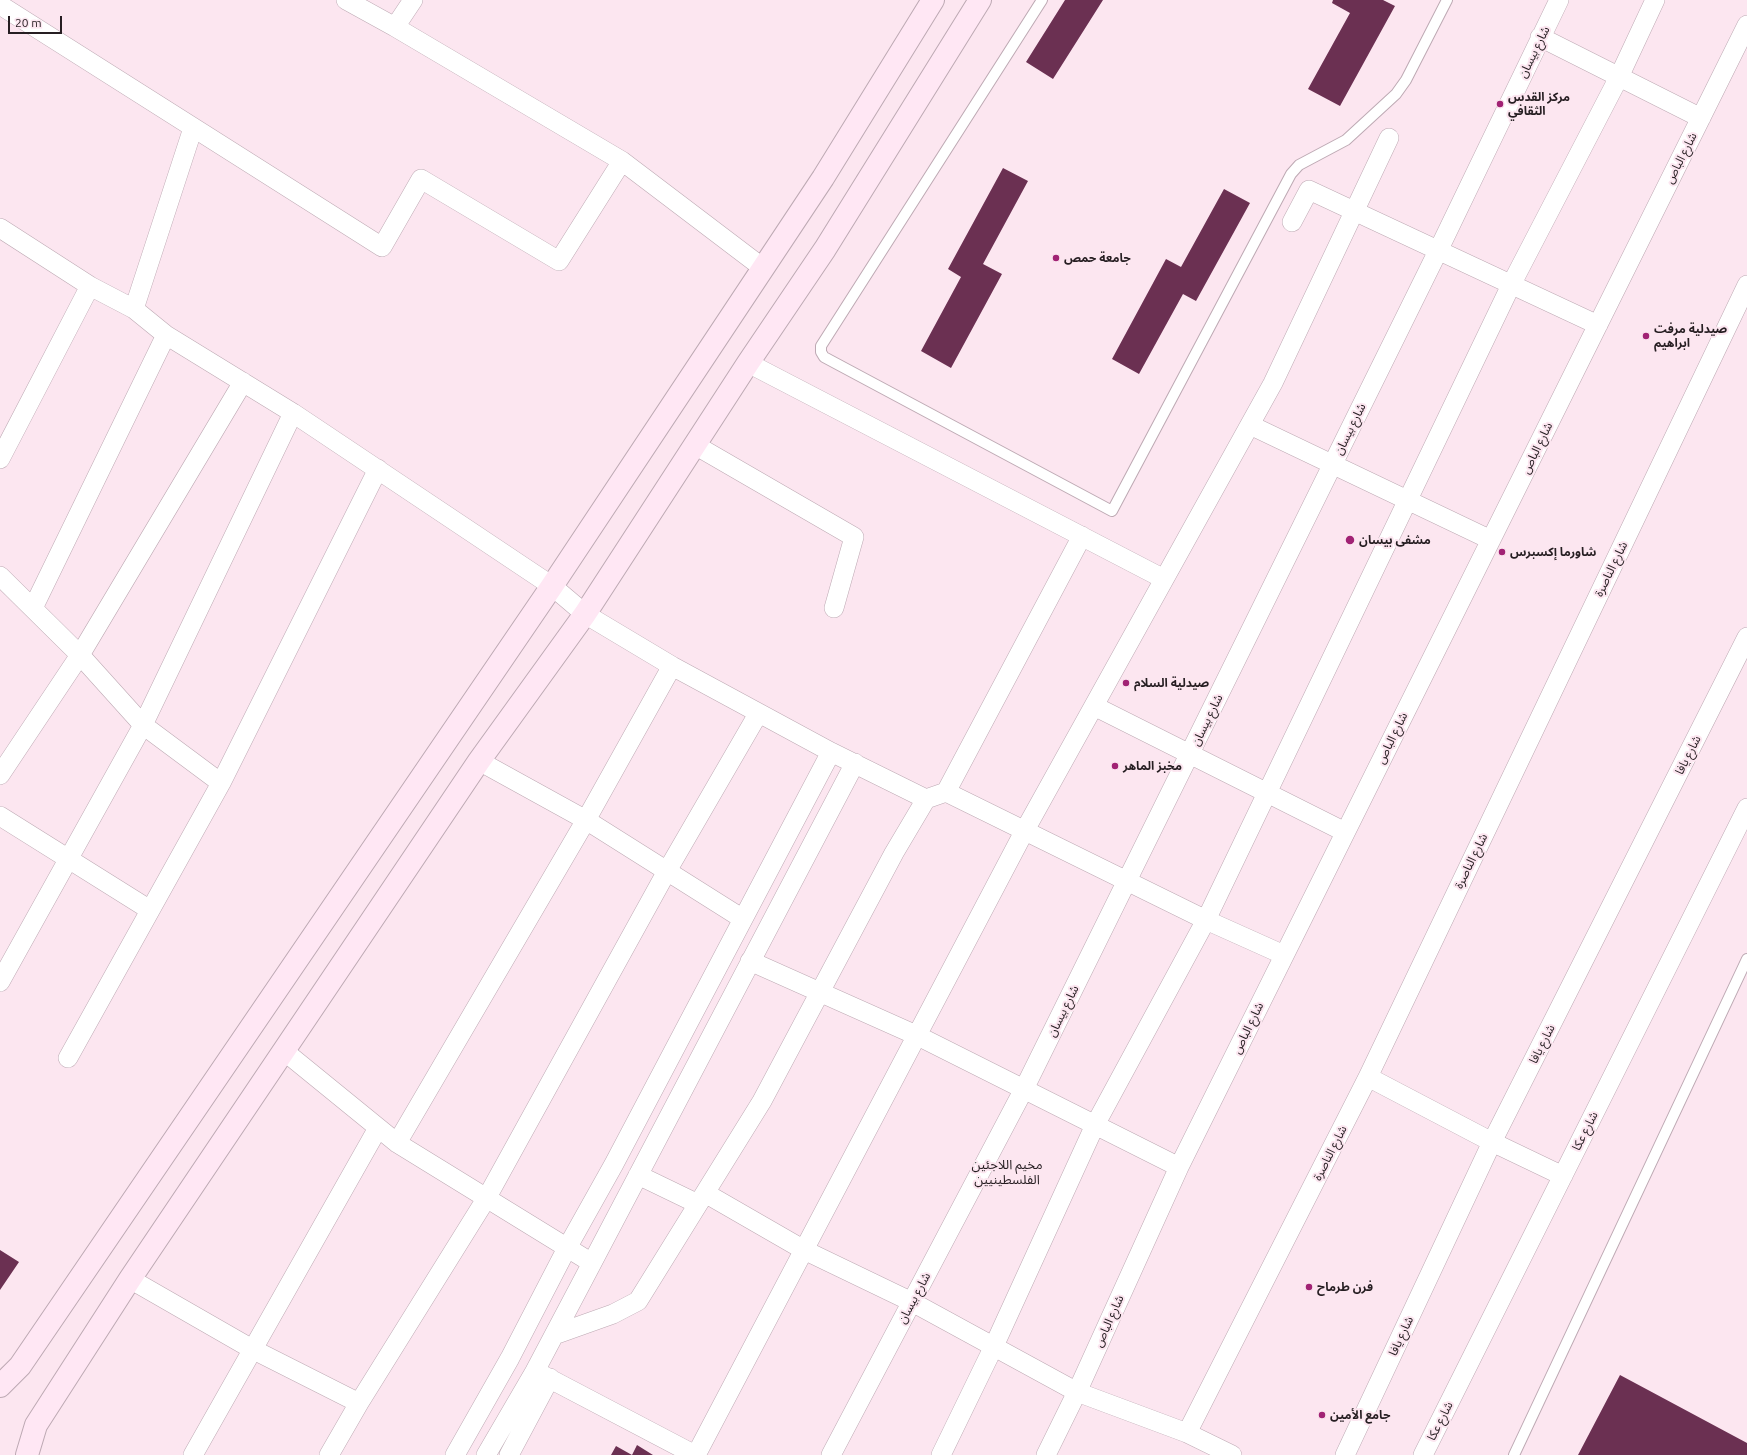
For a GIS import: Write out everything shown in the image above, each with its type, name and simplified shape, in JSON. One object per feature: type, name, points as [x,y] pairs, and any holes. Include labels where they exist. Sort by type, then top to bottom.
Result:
[{"type":"main road","points":[[0,1386],[20,1366],[552,586],[823,178],[933,0]]},
{"type":"main road","points":[[27,1455],[36,1425],[130,1279],[479,761],[585,614],[748,363],[825,249],[980,0]]},
{"type":"street","points":[[346,0],[395,27],[622,161],[762,268]]},
{"type":"street","points":[[395,27],[412,0]]},
{"type":"street","name":"شارع بيسان","points":[[831,1455],[1024,1089],[1438,251],[1559,0]]},
{"type":"street","points":[[941,1455],[994,1346],[1095,1125],[1206,920],[1511,285],[1619,77],[1655,0]]},
{"type":"street","points":[[0,5],[382,247],[422,179],[559,261],[622,161]]},
{"type":"street","name":"شارع الباص","points":[[1046,1455],[1077,1392],[1179,1167],[1747,25]]},
{"type":"street","points":[[1540,37],[1701,118]]},
{"type":"street","points":[[134,309],[193,128]]},
{"type":"street","points":[[542,1374],[696,1455],[918,1036],[1025,830],[1273,384],[1389,138]]},
{"type":"street","points":[[1292,222],[1309,190],[1598,325]]},
{"type":"street","points":[[2,234],[90,286],[134,309],[166,335],[294,413],[552,586],[585,614],[672,666],[758,714],[926,799]]},
{"type":"street","name":"شارع الناصرة","points":[[1187,1433],[1368,1077],[1747,285]]},
{"type":"street","points":[[0,459],[90,286]]},
{"type":"street","points":[[33,608],[166,335]]},
{"type":"street","points":[[748,363],[1164,579]]},
{"type":"street","points":[[0,774],[80,655],[243,382]]},
{"type":"street","points":[[0,982],[143,725],[294,413]]},
{"type":"street","points":[[1250,425],[1491,540]]},
{"type":"street","points":[[695,445],[854,537],[834,608]]},
{"type":"street","points":[[68,1058],[221,783],[378,469]]},
{"type":"street","points":[[554,1335],[613,1314],[638,1301],[762,1101],[894,853],[926,799],[946,792],[1082,536]]},
{"type":"street","points":[[0,576],[80,655],[143,725],[221,783]]},
{"type":"street","name":"شارع يافا","points":[[1345,1455],[1492,1142],[1747,638]]},
{"type":"street","points":[[397,1143],[586,820],[672,666]]},
{"type":"street","points":[[1094,706],[1345,832]]},
{"type":"street","points":[[330,1455],[359,1403],[486,1199],[667,871],[758,714]]},
{"type":"street","points":[[455,1455],[510,1358],[614,1164],[831,752]]},
{"type":"street","points":[[479,761],[586,820],[743,918]]},
{"type":"street","points":[[509,1455],[542,1374],[554,1335],[855,763]]},
{"type":"street","points":[[946,792],[1127,882],[1284,955]]},
{"type":"street","name":"شارع عكا","points":[[1423,1455],[1747,808]]},
{"type":"street","points":[[0,816],[150,910]]},
{"type":"street","points":[[750,961],[918,1036],[1179,1167]]},
{"type":"street","points":[[284,1051],[397,1143],[592,1263]]},
{"type":"street","points":[[1368,1077],[1492,1142],[1563,1176]]},
{"type":"street","points":[[193,1455],[378,1128]]},
{"type":"street","points":[[638,1175],[701,1199],[912,1302],[1077,1392],[1187,1433],[1232,1455]]},
{"type":"street","points":[[130,1279],[252,1349],[359,1403]]},
{"type":"street","points":[[486,1455],[542,1374]]},
{"type":"lane","points":[[1042,0],[821,346],[821,352],[824,357],[1112,511],[1291,174],[1299,165],[1346,140],[1396,94],[1406,80],[1447,0]]},
{"type":"lane","points":[[1514,1455],[1747,960]]},
{"type":"building","points":[[1065,0],[1103,0],[1053,79],[1026,62]]},
{"type":"building","points":[[1333,0],[1383,0],[1395,6],[1340,106],[1308,89],[1350,13],[1332,3]]},
{"type":"building","points":[[1003,168],[1028,181],[983,264],[1002,274],[951,368],[921,351],[961,277],[948,269]]},
{"type":"building","points":[[1224,189],[1250,203],[1196,301],[1183,294],[1139,374],[1112,359],[1166,259],[1181,267]]},
{"type":"building","points":[[0,1250],[19,1262],[0,1290]]},
{"type":"building","points":[[1620,1375],[1747,1443],[1747,1455],[1578,1455]]},
{"type":"building","points":[[637,1445],[653,1455],[632,1455]]},
{"type":"building","points":[[616,1446],[632,1455],[611,1455]]},
{"type":"place","name":"مركز القدس الثقافي","points":[[1500,104]]},
{"type":"place","name":"جامعة حمص","points":[[1056,258]]},
{"type":"place","name":"صيدلية مرفت ابراهيم","points":[[1646,336]]},
{"type":"place","name":"مشفى بيسان","points":[[1350,540]]},
{"type":"place","name":"شاورما إكسبرس","points":[[1502,552]]},
{"type":"place","name":"صيدلية السلام","points":[[1126,683]]},
{"type":"place","name":"مخبز الماهر","points":[[1115,766]]},
{"type":"place","name":"فرن طرماح","points":[[1309,1287]]},
{"type":"place","name":"جامع الأمين","points":[[1322,1415]]},
{"type":"district","name":"مخيم اللاجئين الفلسطينيين","points":[[1007,1172]]}]
